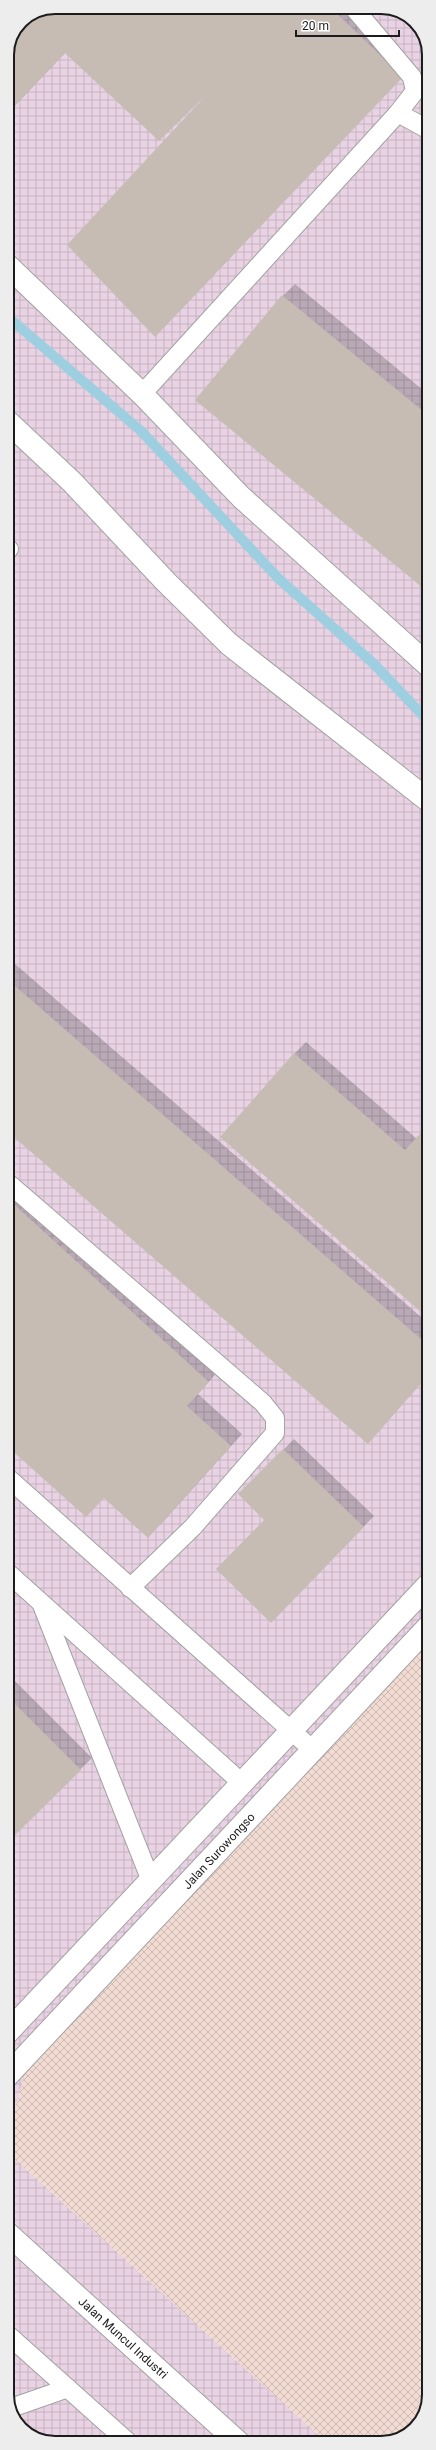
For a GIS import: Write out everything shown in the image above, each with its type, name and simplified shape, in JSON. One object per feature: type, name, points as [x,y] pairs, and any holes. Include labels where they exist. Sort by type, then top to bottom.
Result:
[{"type":"street","points":[[14,272],[142,394],[241,497],[422,660]]},
{"type":"street","points":[[14,428],[72,482],[166,582],[229,644],[422,796]]},
{"type":"street","points":[[14,2025],[243,1784],[422,1591]]},
{"type":"street","name":"Jalan Surowongso","points":[[14,2069],[314,1751],[422,1634]]},
{"type":"street","name":"Jalan Muncul Industri","points":[[14,2239],[231,2436]]},
{"type":"lane","points":[[142,394],[398,113],[415,91],[412,77],[359,14]]},
{"type":"lane","points":[[398,113],[422,126]]},
{"type":"lane","points":[[14,1188],[263,1403],[275,1418],[275,1433],[193,1527],[130,1588]]},
{"type":"lane","points":[[14,1482],[130,1588],[158,1610],[314,1751]]},
{"type":"lane","points":[[14,1578],[243,1784]]},
{"type":"lane","points":[[40,1600],[151,1881]]},
{"type":"lane","points":[[14,2340],[121,2436]]},
{"type":"lane","points":[[16,2406],[68,2388]]},
{"type":"shaded area","points":[[55,14],[392,15],[410,26],[418,37],[422,49],[422,1644],[27,2067],[14,2111],[15,47],[21,32],[32,21],[39,17]]},
{"type":"shaded area","points":[[422,1644],[422,2395],[419,2411],[412,2422],[399,2432],[387,2436],[319,2436],[14,2158],[14,2111],[27,2067]]},
{"type":"shaded area","points":[[14,2158],[319,2436],[52,2436],[39,2433],[26,2424],[18,2413],[14,2401]]},
{"type":"building","points":[[55,14],[337,14],[403,77],[155,337],[67,245],[207,94],[159,141],[65,53],[14,107],[14,55],[17,39],[26,26],[32,21],[39,17]]},
{"type":"building","points":[[282,295],[422,410],[422,587],[195,400]]},
{"type":"building","points":[[14,985],[422,1340],[422,1382],[368,1444],[14,1137]]},
{"type":"building","points":[[294,1053],[405,1150],[422,1132],[422,1313],[220,1137]]},
{"type":"building","points":[[14,1204],[209,1382],[187,1406],[231,1446],[148,1538],[104,1498],[86,1517],[14,1452]]},
{"type":"building","points":[[283,1449],[364,1527],[271,1623],[216,1569],[264,1520],[238,1494]]},
{"type":"building","points":[[14,1703],[81,1770],[14,1836]]},
{"type":"waterway","points":[[14,322],[141,431],[278,578],[374,664],[422,715]]}]
